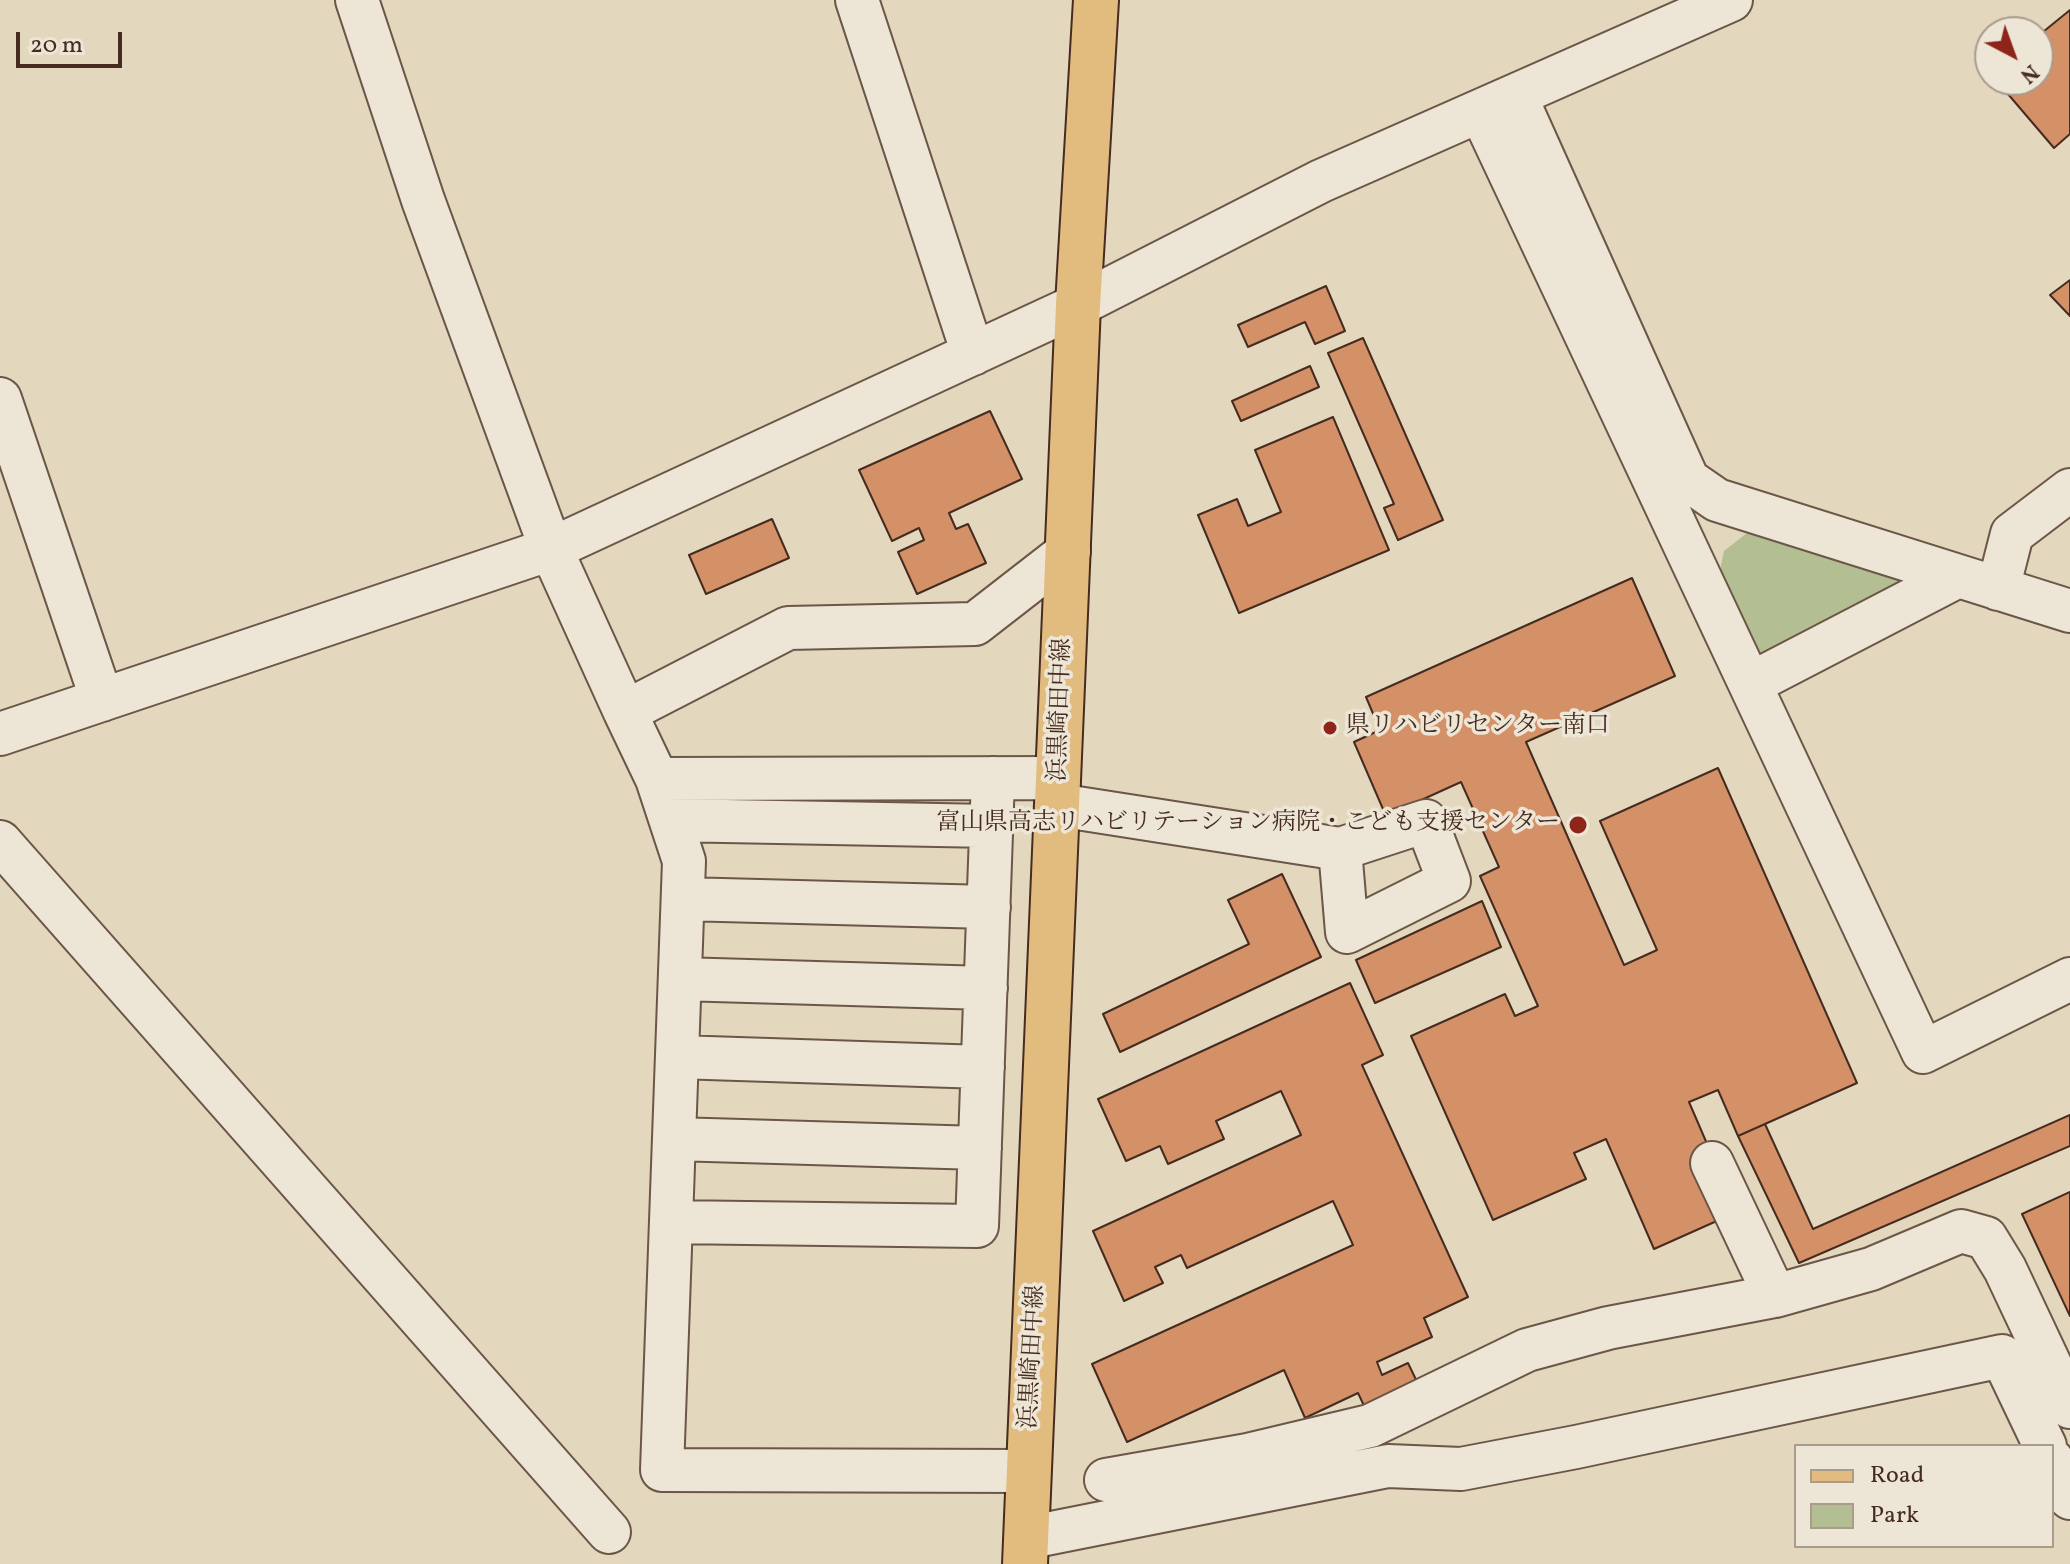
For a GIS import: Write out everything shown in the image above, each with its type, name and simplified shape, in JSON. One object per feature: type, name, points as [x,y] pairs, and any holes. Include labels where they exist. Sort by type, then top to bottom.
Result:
[{"type":"main road","name":"浜黒崎田中線","points":[[1026,1551],[1078,305],[1096,0]]},
{"type":"street","points":[[357,0],[423,200],[551,549],[657,779],[684,861],[662,1470],[1029,1471]]},
{"type":"street","points":[[857,0],[973,354]]},
{"type":"street","points":[[0,734],[551,549],[1078,305],[1321,181],[1731,0]]},
{"type":"street","points":[[1499,104],[1688,480],[1717,500],[2070,611]]},
{"type":"street","points":[[1499,104],[1750,684],[1923,1052],[2070,979]]},
{"type":"street","points":[[0,399],[102,700]]},
{"type":"street","points":[[1998,589],[2012,534],[2070,490]]},
{"type":"street","points":[[625,712],[788,628],[975,624],[1069,551]]},
{"type":"street","points":[[1750,684],[1958,576]]},
{"type":"street","points":[[657,779],[993,778],[1340,849]]},
{"type":"street","points":[[671,1222],[977,1226],[993,778]]},
{"type":"street","points":[[671,820],[991,826]]},
{"type":"street","points":[[0,842],[609,1532]]},
{"type":"street","points":[[683,899],[989,907]]},
{"type":"street","points":[[680,979],[986,988]]},
{"type":"street","points":[[677,1057],[983,1067]]},
{"type":"street","points":[[674,1139],[980,1148]]},
{"type":"street","points":[[1712,1163],[1775,1296]]},
{"type":"street","points":[[1106,1480],[1248,1455],[1370,1426],[1527,1350],[1608,1328],[1775,1296],[1871,1269],[1961,1231],[1986,1238],[2005,1269],[2070,1407]]},
{"type":"street","points":[[1026,1551],[1388,1466],[1461,1469],[2002,1356],[2044,1444]]},
{"type":"street","points":[[2054,1464],[2070,1498]]},
{"type":"green space","points":[[1747,533],[1921,581],[1752,664],[1719,575],[1724,551]]},
{"type":"building","points":[[2070,10],[2070,134],[2054,148],[2010,96],[2054,96],[2054,23]]},
{"type":"building","points":[[2070,280],[2070,316],[2050,295]]},
{"type":"building","points":[[1326,286],[1345,331],[1315,344],[1305,322],[1248,347],[1238,325]]},
{"type":"building","points":[[1363,338],[1443,520],[1398,540],[1384,508],[1394,504],[1328,353]]},
{"type":"building","points":[[1310,366],[1319,387],[1241,421],[1232,401]]},
{"type":"building","points":[[990,411],[1022,479],[949,513],[956,529],[968,524],[986,563],[917,594],[898,552],[924,540],[919,528],[892,541],[859,470]]},
{"type":"building","points":[[1333,417],[1389,550],[1239,613],[1198,515],[1237,499],[1248,526],[1281,512],[1255,450]]},
{"type":"building","points":[[772,519],[789,558],[706,594],[689,555]]},
{"type":"building","points":[[1632,578],[1675,676],[1526,742],[1624,965],[1657,950],[1600,821],[1718,768],[1857,1083],[1738,1136],[1718,1090],[1689,1102],[1711,1153],[1719,1220],[1654,1249],[1606,1139],[1574,1153],[1586,1179],[1493,1220],[1411,1036],[1505,994],[1515,1016],[1538,1006],[1480,876],[1499,867],[1461,782],[1386,816],[1354,742],[1380,730],[1366,697]]},
{"type":"building","points":[[1282,874],[1321,957],[1120,1052],[1103,1014],[1249,944],[1228,900]]},
{"type":"building","points":[[1482,901],[1501,947],[1375,1003],[1356,960]]},
{"type":"building","points":[[1350,983],[1383,1055],[1362,1065],[1468,1297],[1424,1318],[1432,1337],[1377,1362],[1382,1375],[1408,1363],[1420,1388],[1367,1412],[1358,1393],[1305,1418],[1284,1370],[1127,1442],[1092,1364],[1353,1245],[1333,1201],[1187,1268],[1181,1255],[1155,1267],[1163,1283],[1124,1301],[1093,1231],[1301,1135],[1281,1091],[1216,1121],[1224,1139],[1168,1164],[1160,1146],[1126,1161],[1098,1099]]},
{"type":"building","points":[[2070,1115],[2070,1146],[1799,1263],[1738,1136],[1765,1124],[1813,1229]]},
{"type":"building","points":[[2070,1192],[2070,1316],[2022,1214]]},
{"type":"place","name":"県リハビリセンター南口","points":[[1330,728]]},
{"type":"place","name":"富山県高志リハビリテーション病院・こども支援センター","points":[[1578,825]]}]
